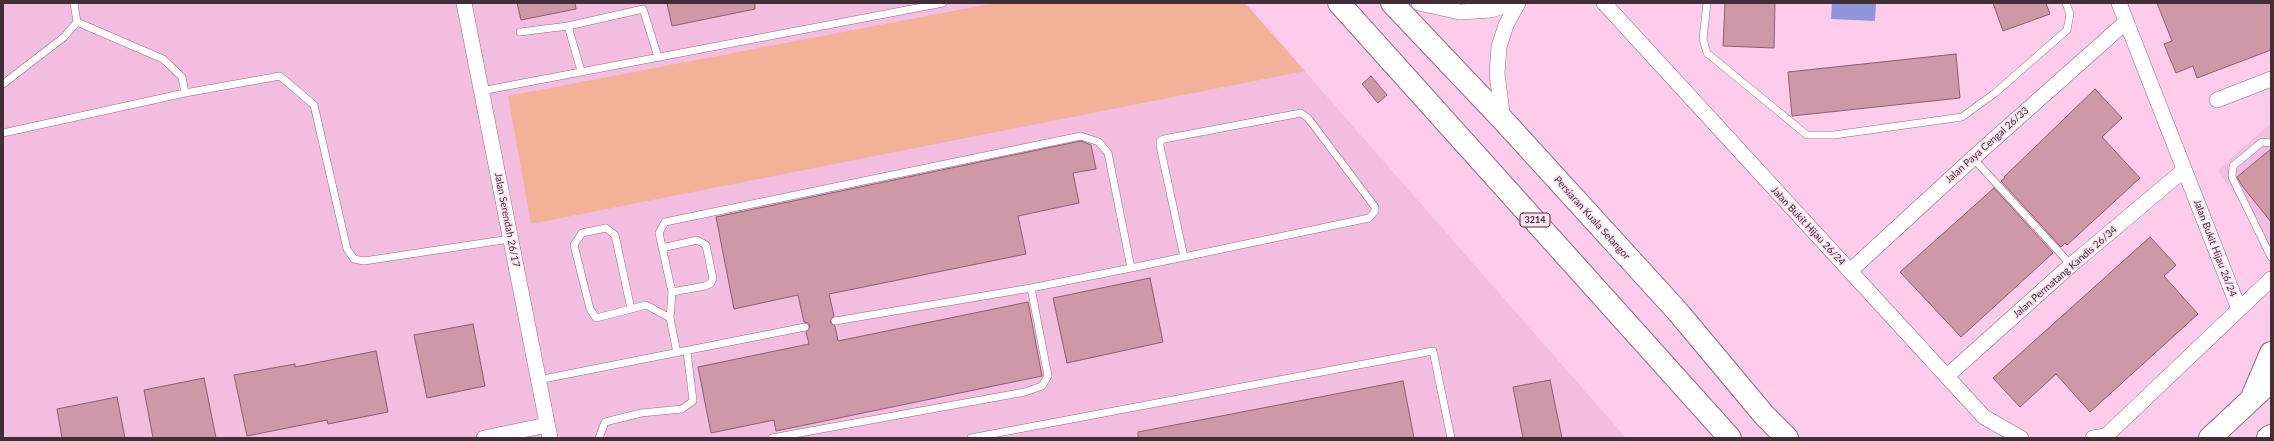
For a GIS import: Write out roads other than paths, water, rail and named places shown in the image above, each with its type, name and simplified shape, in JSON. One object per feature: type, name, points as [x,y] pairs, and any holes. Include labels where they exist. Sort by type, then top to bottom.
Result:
[{"type":"main road","name":"3214","points":[[1339,3],[1730,438]]},
{"type":"main road","name":"Persiaran Kuala Selangor","points":[[1392,3],[1504,120],[1678,312],[1764,415],[1787,438]]},
{"type":"main road","points":[[2252,398],[2271,353]]},
{"type":"main road","points":[[2210,438],[2271,381]]},
{"type":"street","name":"Jalan Serendah 26/17","points":[[464,3],[548,432]]},
{"type":"street","points":[[1419,3],[1460,12],[1491,10],[1513,3]]},
{"type":"street","points":[[1504,120],[1497,74],[1499,47],[1506,25],[1518,3]]},
{"type":"street","name":"Jalan Bukit Hijau 26/24","points":[[1604,3],[1984,417],[2021,438]]},
{"type":"street","name":"Jalan Bukit Hijau 26/24","points":[[2093,438],[2106,436],[2239,309],[2119,3]]},
{"type":"street","name":"Jalan Paya Cengal 26/33","points":[[1850,271],[1973,158],[2126,22]]},
{"type":"street","points":[[2217,100],[2271,79]]},
{"type":"street","name":"Jalan Permatang Kandis 26/34","points":[[1946,376],[2071,265],[2184,170]]},
{"type":"street","points":[[2239,309],[2271,279]]},
{"type":"street","points":[[484,438],[548,432]]},
{"type":"lane","points":[[3,84],[64,37],[77,22],[74,3]]},
{"type":"lane","points":[[481,91],[943,3]]},
{"type":"lane","points":[[1706,3],[1703,39],[1707,53],[1807,135],[1834,135],[1962,118],[1995,94],[2067,30],[2070,14],[2066,3]]},
{"type":"lane","points":[[520,32],[568,26],[643,6],[658,57]]},
{"type":"lane","points":[[77,22],[163,59],[182,77],[186,93]]},
{"type":"lane","points":[[568,26],[581,71]]},
{"type":"lane","points":[[3,133],[186,93],[280,76],[314,105],[347,249],[354,258],[364,261],[510,239]]},
{"type":"lane","points":[[834,321],[1031,288],[1131,268],[1184,257],[1369,218],[1375,211],[1375,206],[1308,118],[1301,113],[1164,139],[1160,141],[1160,146],[1184,257]]},
{"type":"lane","points":[[677,353],[670,318],[672,292],[659,233],[665,222],[1081,136],[1099,142],[1108,153],[1131,268]]},
{"type":"lane","points":[[2271,142],[2262,142],[2234,166],[2232,177],[2271,257]]},
{"type":"lane","points":[[1973,158],[2071,265]]},
{"type":"lane","points":[[631,309],[614,235],[606,228],[582,233],[574,244],[593,314],[596,318],[631,309],[646,305],[670,318]]},
{"type":"lane","points":[[662,248],[697,240],[706,245],[713,279],[711,283],[705,286],[672,292]]},
{"type":"lane","points":[[772,438],[1025,392],[1042,386],[1048,376],[1031,288]]},
{"type":"lane","points":[[538,380],[805,327]]},
{"type":"lane","points":[[599,438],[605,422],[641,413],[682,409],[693,401],[687,351]]},
{"type":"lane","points":[[971,438],[1433,351],[1451,438]]},
{"type":"water","points":[[1832,3],[1876,3],[1875,21],[1831,19]]}]
